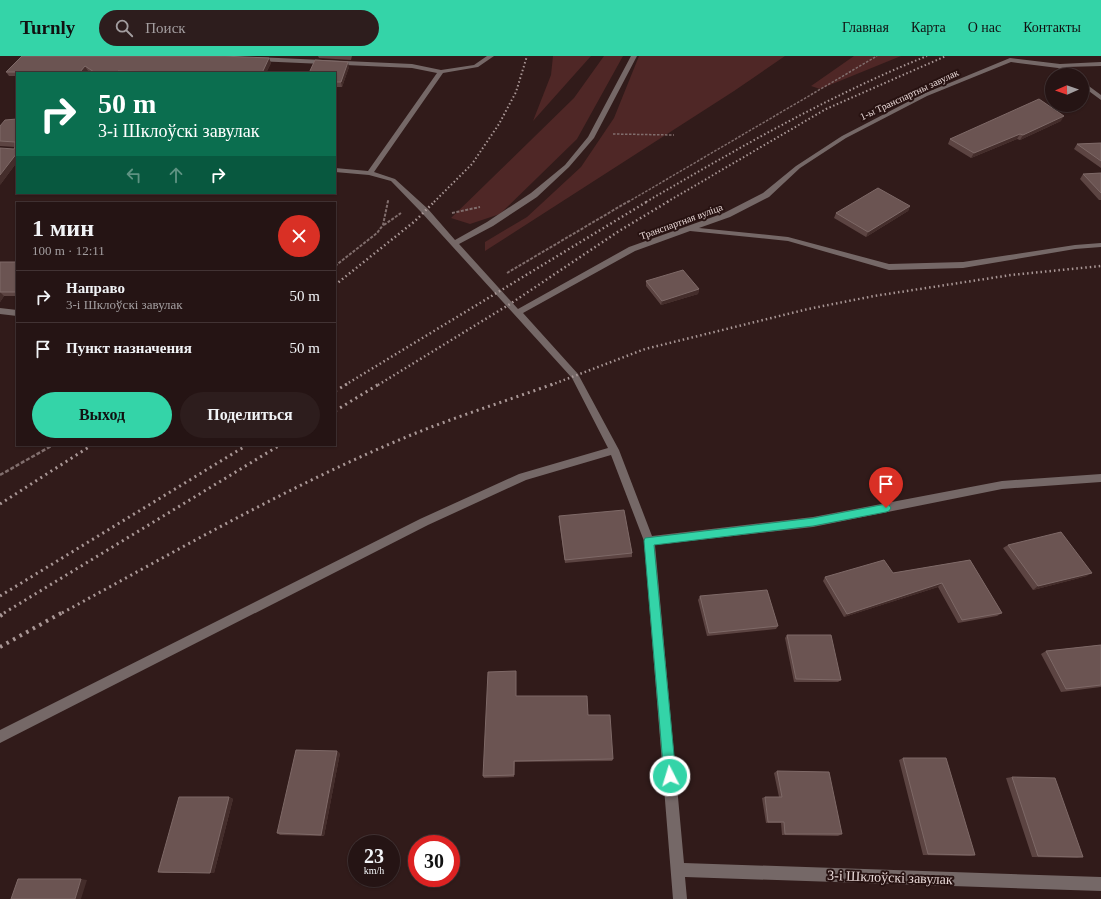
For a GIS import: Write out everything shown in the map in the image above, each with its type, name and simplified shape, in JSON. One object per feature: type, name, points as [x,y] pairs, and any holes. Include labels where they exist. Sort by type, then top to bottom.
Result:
[{"type":"street","points":[[247,58],[412,66],[441,72],[476,66],[491,56]]},
{"type":"street","points":[[455,244],[490,224],[534,195],[567,166],[590,138],[634,56]]},
{"type":"street","name":"1-ы Транспартны завулак","points":[[844,137],[925,95],[1010,60],[1060,66],[1101,64]]},
{"type":"street","points":[[370,174],[441,72]]},
{"type":"street","points":[[1089,89],[1101,98]]},
{"type":"street","name":"Транспартная вуліца","points":[[517,312],[632,249],[727,215],[766,195],[798,167],[844,137]]},
{"type":"street","points":[[336,170],[370,174],[393,180],[425,211],[575,376],[614,450],[649,541],[679,870],[680,899]]},
{"type":"street","points":[[688,228],[788,239],[890,267],[963,265],[1076,247],[1101,246]]},
{"type":"street","points":[[0,311],[16,313]]},
{"type":"street","points":[[0,737],[424,522],[523,477],[614,450]]},
{"type":"street","points":[[649,541],[813,522],[1002,485],[1101,478]]},
{"type":"street","name":"3-і Шклоўскі завулак","points":[[679,870],[1101,884]]},
{"type":"path","points":[[490,283],[877,56]]},
{"type":"path","points":[[590,138],[609,134],[674,135]]},
{"type":"path","points":[[336,265],[377,234],[383,225],[393,180]]},
{"type":"path","points":[[0,475],[51,446]]},
{"type":"shaded area","points":[[553,56],[591,56],[533,121],[551,75]]},
{"type":"shaded area","points":[[604,56],[623,56],[577,139],[500,214],[470,224],[451,218],[574,98]]},
{"type":"shaded area","points":[[639,56],[785,56],[734,91],[485,251],[485,242],[527,217],[581,167],[614,118]]},
{"type":"shaded area","points":[[854,56],[901,56],[820,89],[811,86]]},
{"type":"building","points":[[22,56],[222,56],[269,58],[262,72],[94,72],[85,66],[80,72],[6,72]]},
{"type":"building","points":[[315,60],[348,62],[341,82],[336,82],[336,72],[309,72]]},
{"type":"building","points":[[1039,99],[1045,103],[1045,112],[1058,112],[1064,116],[1023,135],[1020,134],[974,153],[950,139]]},
{"type":"building","points":[[16,119],[16,154],[0,175],[0,148],[14,149],[15,147],[15,142],[0,141],[0,126],[5,120]]},
{"type":"building","points":[[1101,143],[1101,161],[1077,144]]},
{"type":"building","points":[[1101,173],[1101,193],[1083,174]]},
{"type":"building","points":[[878,188],[910,206],[868,232],[836,213]]},
{"type":"building","points":[[0,262],[16,262],[16,292],[0,292]]},
{"type":"building","points":[[683,270],[699,289],[662,301],[646,281]]},
{"type":"building","points":[[624,510],[632,553],[565,560],[559,516]]},
{"type":"building","points":[[1061,532],[1092,573],[1038,586],[1008,545]]},
{"type":"building","points":[[884,560],[893,573],[970,560],[1002,613],[962,620],[942,583],[847,614],[825,577]]},
{"type":"building","points":[[767,590],[778,626],[709,633],[700,596]]},
{"type":"building","points":[[787,635],[831,635],[841,680],[796,679]]},
{"type":"building","points":[[1101,645],[1101,685],[1066,689],[1046,651]]},
{"type":"building","points":[[516,671],[516,696],[587,696],[588,715],[610,715],[613,759],[514,761],[514,775],[483,776],[488,672]]},
{"type":"building","points":[[296,750],[337,751],[321,835],[277,833]]},
{"type":"building","points":[[903,758],[946,758],[975,855],[928,854]]},
{"type":"building","points":[[777,771],[829,772],[842,834],[785,834],[784,822],[768,822],[765,797],[782,797]]},
{"type":"building","points":[[1012,777],[1055,778],[1083,857],[1038,856]]},
{"type":"building","points":[[179,797],[229,797],[210,873],[158,872]]},
{"type":"building","points":[[18,879],[81,879],[75,899],[11,899]]},
{"type":"railway","points":[[336,284],[415,221],[472,164],[499,124],[516,92],[527,56]]},
{"type":"railway","points":[[646,202],[784,124],[854,88],[927,56]]},
{"type":"railway","points":[[667,202],[826,109],[946,56]]},
{"type":"railway","points":[[345,385],[648,201]]},
{"type":"railway","points":[[378,385],[510,304],[619,231],[669,201]]},
{"type":"railway","points":[[551,385],[645,349],[808,309],[874,296],[1011,275],[1101,266]]},
{"type":"railway","points":[[336,390],[347,384]]},
{"type":"railway","points":[[336,410],[379,384]]},
{"type":"railway","points":[[62,613],[277,497],[366,454],[464,415],[553,384]]},
{"type":"railway","points":[[0,504],[90,446]]},
{"type":"railway","points":[[0,596],[245,446]]},
{"type":"railway","points":[[4,613],[278,446]]},
{"type":"railway","points":[[0,616],[6,612]]},
{"type":"railway","points":[[0,647],[63,612]]},
{"type":"route","points":[[670,776],[649,541],[813,522],[886,508]]}]
